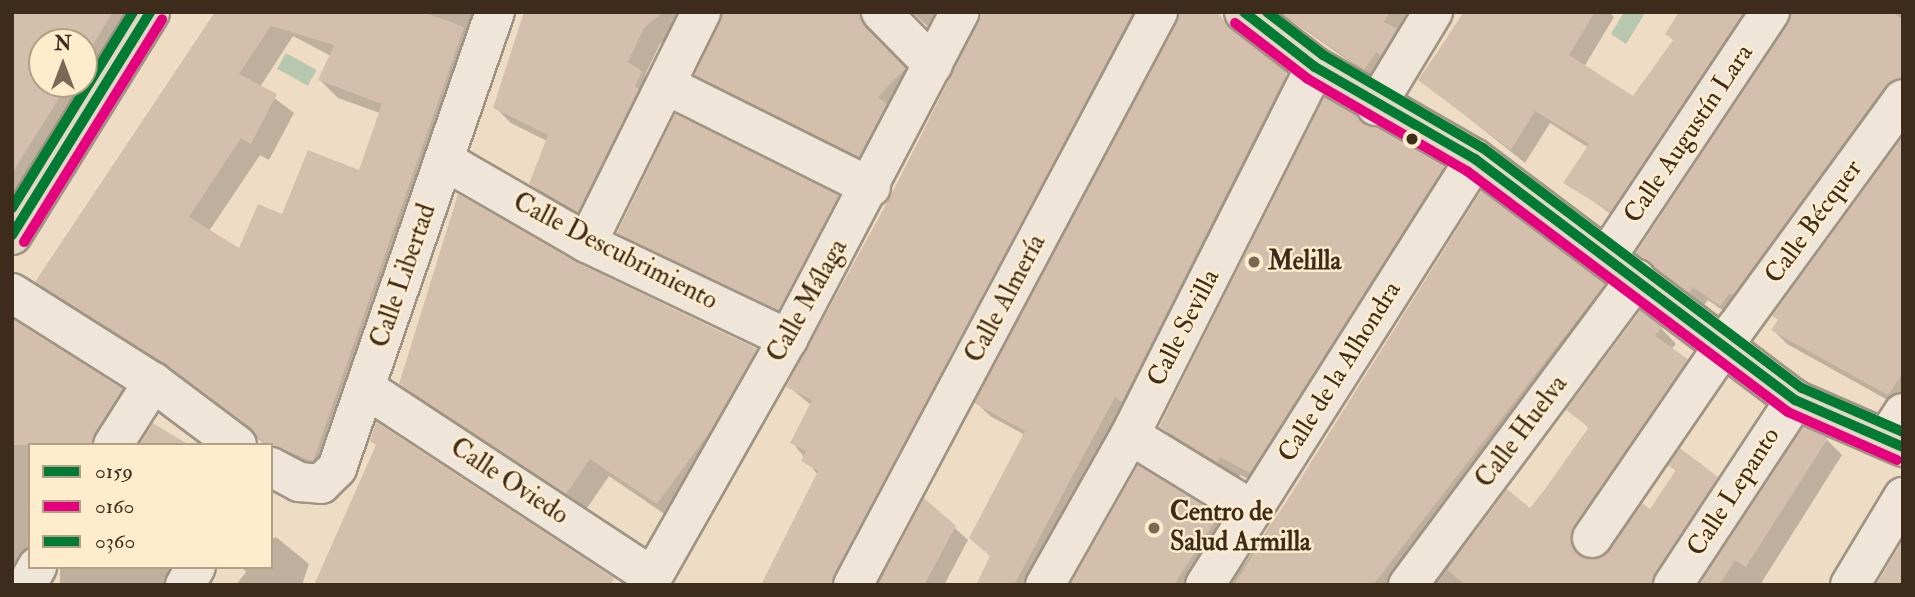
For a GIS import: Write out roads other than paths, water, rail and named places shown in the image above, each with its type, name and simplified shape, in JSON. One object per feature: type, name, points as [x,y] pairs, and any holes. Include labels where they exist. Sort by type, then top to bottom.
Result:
[{"type":"main road","points":[[12,236],[150,12]]},
{"type":"main road","points":[[1244,12],[1315,67],[1376,106],[1475,159],[1725,344],[1795,400],[1897,433]]},
{"type":"street","name":"Calle Libertad","points":[[273,468],[299,482],[321,484],[337,468],[495,12]]},
{"type":"street","points":[[587,243],[701,12]]},
{"type":"street","points":[[881,12],[933,65]]},
{"type":"street","name":"Calle Málaga","points":[[650,581],[871,187],[960,12]]},
{"type":"street","name":"Calle Almería","points":[[853,585],[1158,12]]},
{"type":"street","points":[[1376,106],[1433,12]]},
{"type":"street","name":"Calle Augustín Lara","points":[[1622,267],[1770,12]]},
{"type":"street","name":"Calle Sevilla","points":[[1045,585],[1130,435],[1315,67]]},
{"type":"street","points":[[666,85],[871,187]]},
{"type":"street","name":"Calle Bécquer","points":[[1592,538],[1725,344],[1903,99]]},
{"type":"street","name":"Calle de la Alhondra","points":[[1205,585],[1475,159]]},
{"type":"street","name":"Calle Descubrimiento","points":[[445,161],[587,243],[788,339]]},
{"type":"street","name":"Calle Huelva","points":[[1408,585],[1622,267]]},
{"type":"street","points":[[12,293],[153,382],[234,443]]},
{"type":"street","points":[[114,443],[153,382]]},
{"type":"street","name":"Calle Oviedo","points":[[365,388],[650,581]]},
{"type":"street","name":"Calle Lepanto","points":[[1673,585],[1795,400]]},
{"type":"street","points":[[1130,435],[1253,510]]},
{"type":"street","points":[[1850,585],[1903,496]]},
{"type":"street","points":[[27,585],[36,569]]},
{"type":"street","points":[[185,585],[194,569]]},
{"type":"place","name":"Melilla","points":[[1254,262]]},
{"type":"place","name":"Centro de Salud Armilla","points":[[1154,528]]}]
